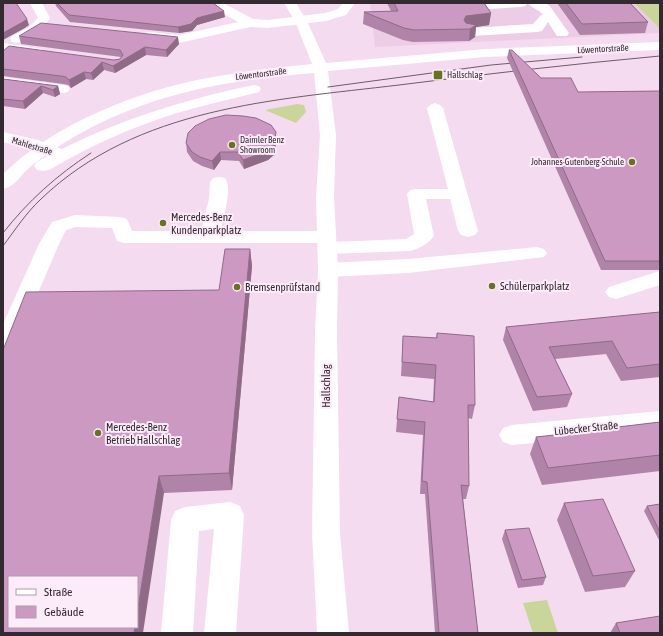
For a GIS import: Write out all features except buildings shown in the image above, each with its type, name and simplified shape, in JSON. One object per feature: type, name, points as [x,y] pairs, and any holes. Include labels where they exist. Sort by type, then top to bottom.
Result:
[{"type":"main road","points":[[214,3],[250,23]]},
{"type":"main road","name":"Hallschlag","points":[[290,3],[301,21],[322,74],[328,135],[325,197],[327,251],[326,533],[333,633]]},
{"type":"main road","points":[[133,34],[179,40],[250,23],[278,24],[326,17],[342,12],[349,3]]},
{"type":"main road","points":[[447,6],[521,3]]},
{"type":"main road","points":[[534,3],[545,8],[562,33]]},
{"type":"main road","points":[[3,46],[34,30],[40,24],[44,18],[41,4]]},
{"type":"main road","points":[[472,32],[537,28],[545,18],[551,17]]},
{"type":"main road","points":[[40,24],[56,26]]},
{"type":"main road","points":[[3,46],[48,53]]},
{"type":"main road","points":[[312,46],[330,54],[375,63]]},
{"type":"main road","name":"Löwentorstraße","points":[[3,193],[61,155],[114,130],[171,109],[225,94],[375,63],[485,53],[547,52],[660,46]]},
{"type":"main road","name":"Löwentorstraße","points":[[3,184],[22,165],[45,148],[75,130],[107,114],[147,98],[180,88],[250,75],[322,74],[547,52]]},
{"type":"main road","points":[[3,81],[63,89]]},
{"type":"main road","points":[[435,108],[468,231]]},
{"type":"main road","name":"Mahlestraße","points":[[3,137],[45,148],[61,155]]},
{"type":"main road","points":[[209,236],[218,199],[219,182]]},
{"type":"main road","points":[[327,251],[410,245],[424,236],[416,194],[458,194]]},
{"type":"main road","points":[[3,349],[49,244],[60,226],[75,220],[120,223],[124,237],[209,236],[327,251],[408,266],[537,253]]},
{"type":"main road","points":[[616,292],[660,278]]},
{"type":"main road","name":"Lübecker Straße","points":[[512,435],[660,421]]},
{"type":"main road","points":[[176,633],[185,520],[230,515],[220,633]]},
{"type":"shaded area","name":"Hallschlag","points":[[370,3],[634,3],[660,29],[660,33],[375,47]]},
{"type":"green space","points":[[634,3],[660,3],[660,28],[659,28]]},
{"type":"green space","points":[[297,104],[304,105],[306,112],[296,123],[265,110]]},
{"type":"green space","points":[[547,600],[558,633],[533,633],[523,603]]},
{"type":"tram line","points":[[3,246],[36,204],[79,168],[120,144],[164,126],[209,113],[256,103],[304,96],[530,69],[660,56]]},
{"type":"tram line","points":[[328,87],[491,65],[582,57]]},
{"type":"tram line","points":[[3,233],[33,199],[66,170],[91,153]]},
{"type":"place","name":"Hallschlag","points":[[438,75]]},
{"type":"place","name":"Daimler Benz Showroom","points":[[232,145]]},
{"type":"place","name":"Johannes-Gutenberg-Schule","points":[[632,162]]},
{"type":"place","name":"Mercedes-Benz Kundenparkplatz","points":[[163,223]]},
{"type":"place","name":"Schülerparkplatz","points":[[492,286]]},
{"type":"place","name":"Bremsenprüfstand","points":[[237,287]]},
{"type":"place","name":"Mercedes-Benz Betrieb Hallschlag","points":[[98,433]]}]
